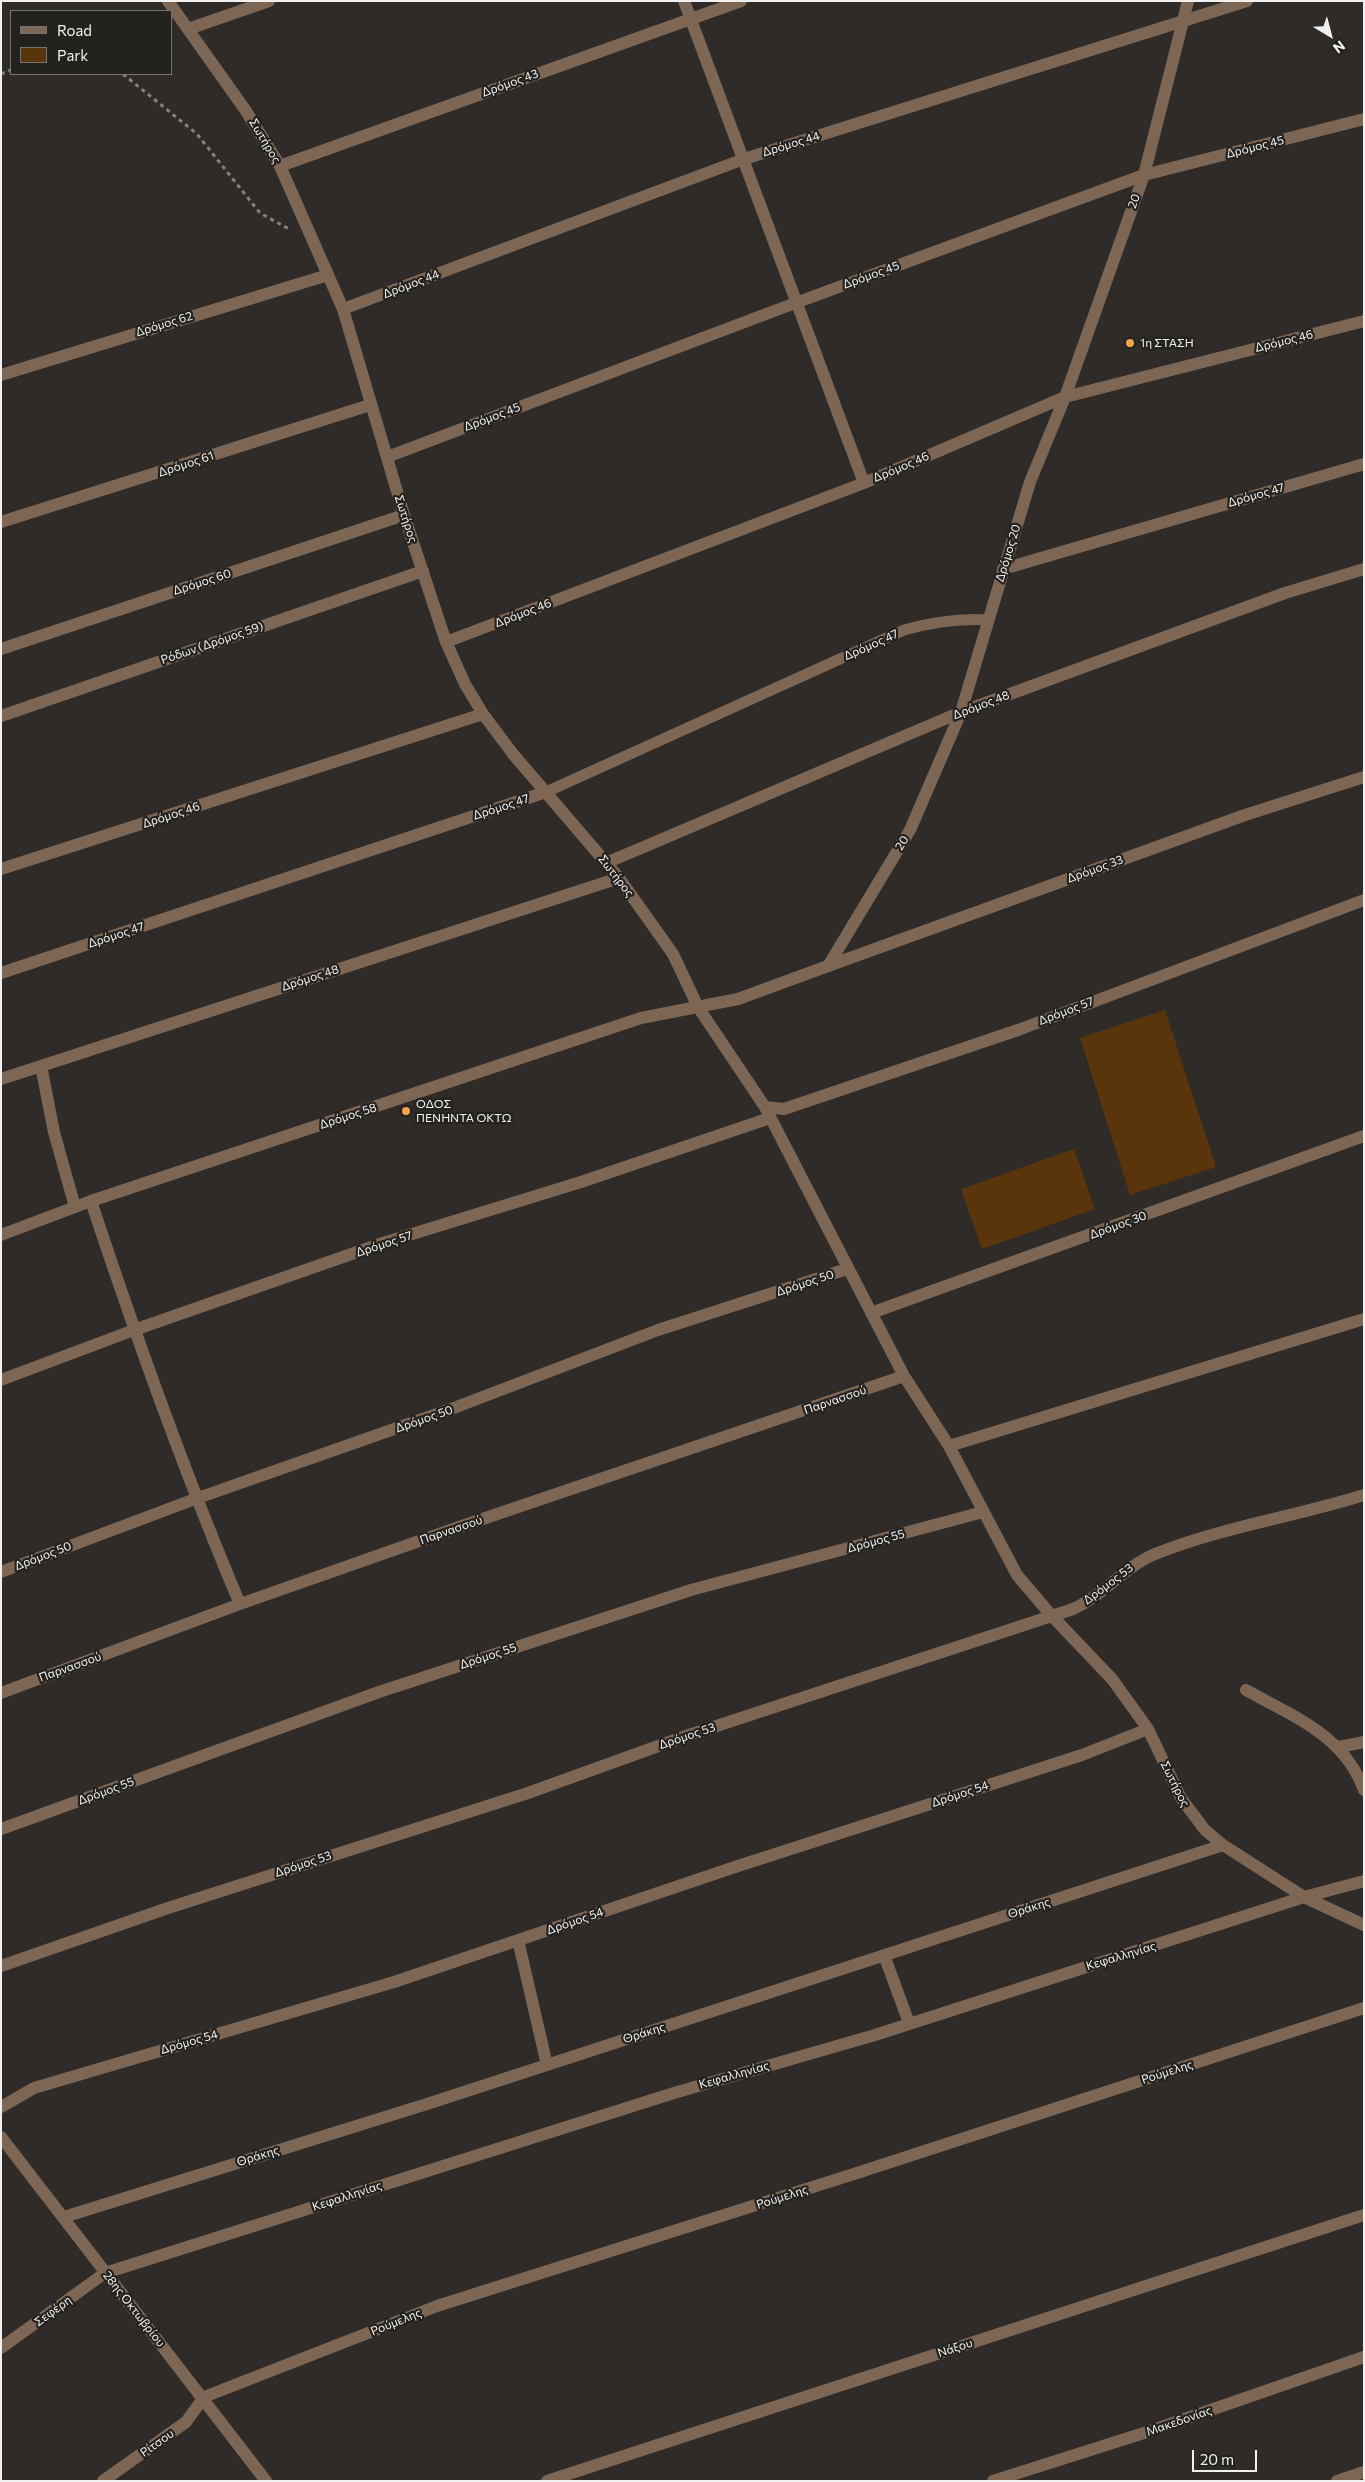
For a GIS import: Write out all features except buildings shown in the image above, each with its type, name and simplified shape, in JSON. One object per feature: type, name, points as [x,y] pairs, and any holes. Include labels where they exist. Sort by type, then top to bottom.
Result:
[{"type":"street","name":"Σωτήρος","points":[[168,1],[246,111],[280,166],[343,309],[404,515],[446,642],[465,684],[483,714],[513,754],[619,878],[673,954],[698,1007],[768,1113],[904,1376],[948,1446],[1018,1575],[1051,1615],[1112,1679],[1148,1728],[1188,1810],[1205,1830],[1223,1845],[1304,1897],[1364,1925]]},
{"type":"street","points":[[188,29],[269,1]]},
{"type":"street","points":[[684,1],[864,483]]},
{"type":"street","name":"Δρόμος 43","points":[[280,166],[741,1]]},
{"type":"street","name":"20","points":[[1065,396],[1144,175],[1188,1]]},
{"type":"street","name":"Δρόμος 44","points":[[343,309],[744,159],[1247,1]]},
{"type":"street","name":"Δρόμος 45","points":[[387,457],[798,302],[1144,175],[1364,119]]},
{"type":"street","name":"Δρόμος 62","points":[[1,375],[89,346],[328,275]]},
{"type":"street","name":"Δρόμος 46","points":[[446,642],[864,483],[1065,396],[1364,321]]},
{"type":"street","name":"Δρόμος 20","points":[[961,712],[1030,482],[1065,396]]},
{"type":"street","name":"Δρόμος 61","points":[[1,522],[370,405]]},
{"type":"street","name":"Δρόμος 47","points":[[1003,568],[1364,464]]},
{"type":"street","name":"Δρόμος 60","points":[[1,649],[404,515]]},
{"type":"street","name":"Δρόμος 48","points":[[606,862],[961,712],[1286,593],[1364,569]]},
{"type":"street","name":"Ρόδων (Δρόμος 59)","points":[[1,716],[423,571]]},
{"type":"street","name":"20","points":[[828,966],[910,830],[961,712]]},
{"type":"street","name":"Δρόμος 46","points":[[1,870],[483,714]]},
{"type":"street","name":"Δρόμος 33","points":[[698,1007],[738,999],[1245,814],[1364,777]]},
{"type":"street","name":"Δρόμος 47","points":[[1,973],[546,792]]},
{"type":"street","name":"Δρόμος 48","points":[[1,1079],[619,878]]},
{"type":"street","name":"Δρόμος 57","points":[[1,1380],[134,1330],[383,1243],[580,1182],[768,1113],[1018,1030],[1364,900]]},
{"type":"street","name":"Δρόμος 58","points":[[1,1235],[91,1201],[641,1018],[698,1007]]},
{"type":"street","points":[[42,1066],[54,1132],[76,1207]]},
{"type":"street","name":"Δρόμος 30","points":[[871,1313],[1364,1136]]},
{"type":"street","points":[[91,1201],[134,1330],[195,1499],[240,1604]]},
{"type":"street","name":"Δρόμος 50","points":[[1,1572],[195,1499],[451,1409],[658,1330],[847,1269]]},
{"type":"street","points":[[948,1446],[1364,1319]]},
{"type":"street","name":"Παρνασσού","points":[[1,1693],[240,1604],[620,1471],[714,1442],[904,1376]]},
{"type":"street","name":"Δρόμος 53","points":[[1,1966],[168,1908],[528,1793],[686,1736],[1051,1615],[1090,1601],[1137,1563],[1208,1534],[1364,1495]]},
{"type":"street","name":"Δρόμος 55","points":[[1,1829],[379,1692],[663,1599],[983,1512]]},
{"type":"street","points":[[1246,1690],[1325,1735],[1339,1748],[1357,1770],[1364,1790]]},
{"type":"street","name":"Δρόμος 54","points":[[1,2107],[34,2088],[394,1982],[744,1864],[1082,1755],[1148,1728]]},
{"type":"street","points":[[1339,1748],[1364,1742]]},
{"type":"street","name":"Θράκης","points":[[64,2217],[547,2065],[1223,1845]]},
{"type":"street","name":"Κεφαλληνίας","points":[[105,2273],[674,2093],[909,2024],[1304,1897],[1364,1881]]},
{"type":"street","points":[[518,1940],[547,2065]]},
{"type":"street","points":[[884,1955],[909,2024]]},
{"type":"street","name":"Ρούμελης","points":[[204,2397],[437,2306],[858,2173],[1364,2008]]},
{"type":"street","name":"28ης Οκτωβρίου","points":[[1,2137],[105,2273],[204,2397],[266,2481]]},
{"type":"street","name":"Νάξου","points":[[547,2481],[1364,2216]]},
{"type":"street","name":"Σεφέρη","points":[[1,2348],[105,2273]]},
{"type":"street","name":"Μακεδονίας","points":[[993,2481],[1147,2432],[1364,2357]]},
{"type":"street","name":"Ρίτσου","points":[[103,2481],[186,2422],[204,2397]]},
{"type":"street","points":[[1337,2481],[1364,2472]]},
{"type":"lane","name":"Δρόμος 47","points":[[546,792],[904,630],[938,621],[962,618],[988,620]]},
{"type":"path","points":[[124,75],[196,134],[260,213],[291,230],[311,236]]},
{"type":"green space","points":[[1165,1010],[1216,1167],[1130,1195],[1080,1038]]},
{"type":"green space","points":[[1074,1149],[1095,1209],[982,1249],[961,1189]]},
{"type":"place","name":"1η ΣΤΑΣΗ","points":[[1130,343]]},
{"type":"place","name":"ΟΔΟΣ ΠΕΝΗΝΤΑ ΟΚΤΩ","points":[[406,1111]]}]
